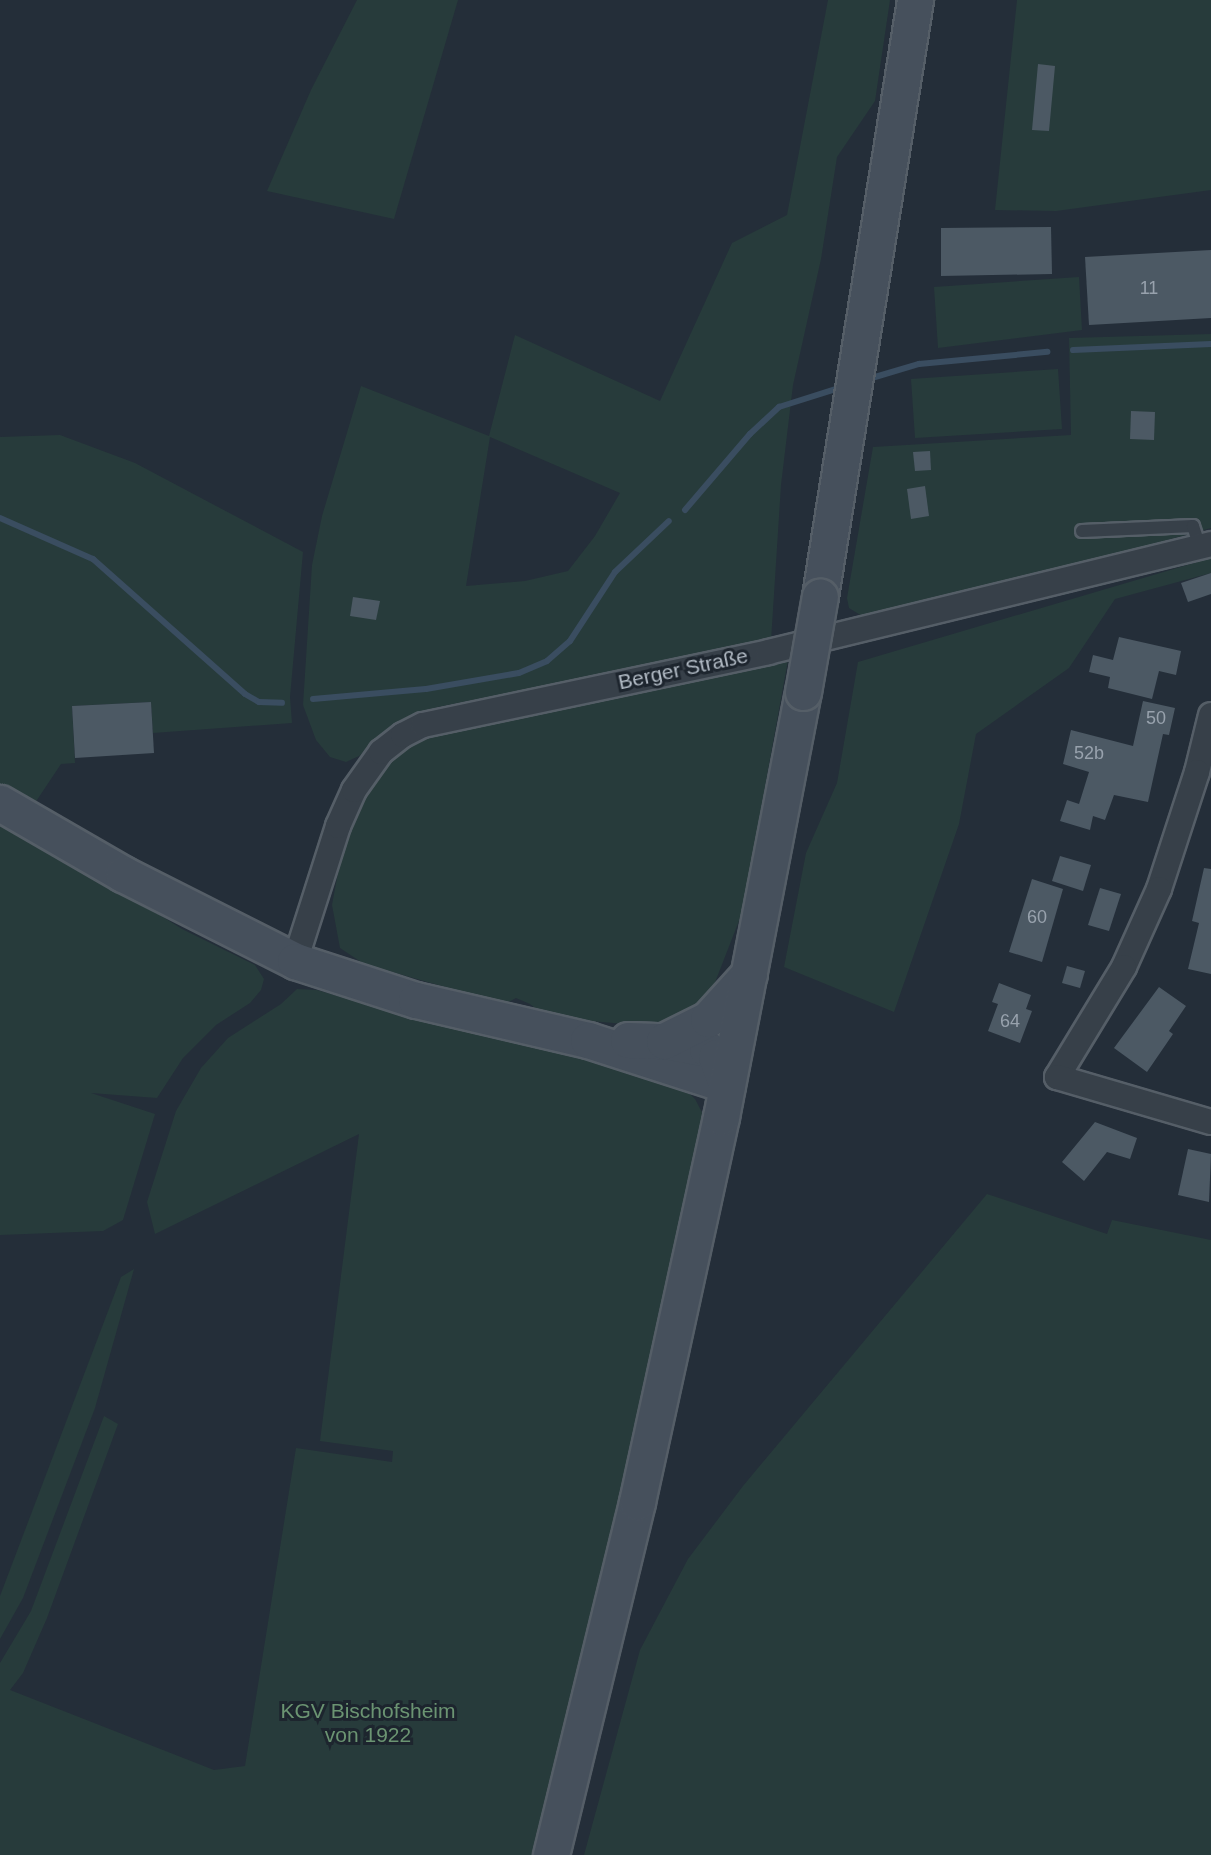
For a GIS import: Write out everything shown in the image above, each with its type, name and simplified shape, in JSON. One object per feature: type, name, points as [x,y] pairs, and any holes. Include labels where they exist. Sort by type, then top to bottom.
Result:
[{"type":"main road","points":[[551,1855],[634,1515],[751,971],[820,597],[915,0]]},
{"type":"main road","points":[[0,803],[123,874],[295,961],[416,1000],[588,1040],[727,1085]]},
{"type":"main road","points":[[664,1041],[692,1030],[708,1019],[751,971]]},
{"type":"main road","points":[[588,1040],[664,1041],[707,1049],[716,1058],[727,1085]]},
{"type":"street","name":"Berger Straße","points":[[295,961],[338,826],[354,790],[381,752],[402,735],[423,725],[768,652],[1205,546]]},
{"type":"street","points":[[1211,715],[1197,772],[1159,889],[1124,967],[1058,1077],[1211,1122]]},
{"type":"lane","points":[[1082,531],[1193,526],[1205,546]]},
{"type":"green space","points":[[357,0],[458,0],[394,219],[267,191],[311,90]]},
{"type":"green space","points":[[828,0],[890,0],[875,101],[837,157],[821,259],[793,385],[781,485],[771,641],[438,707],[397,724],[359,756],[346,762],[330,757],[316,740],[303,705],[312,565],[322,516],[361,386],[489,436],[515,335],[660,401],[732,243],[787,215]],"holes":[[[490,437],[620,493],[595,536],[568,571],[525,581],[466,586]]]},
{"type":"green space","points":[[1017,0],[1211,0],[1211,190],[1056,211],[995,210]]},
{"type":"green space","points":[[1079,277],[1082,330],[938,348],[934,287]]},
{"type":"green space","points":[[1211,334],[1211,528],[879,619],[867,619],[849,608],[847,598],[873,447],[1071,435],[1069,338]]},
{"type":"green space","points":[[1058,369],[1062,429],[915,438],[911,379]]},
{"type":"green space","points":[[60,435],[135,463],[303,552],[290,697],[292,723],[153,733],[151,702],[72,706],[75,763],[61,764],[33,806],[0,790],[0,437]]},
{"type":"green space","points":[[1211,558],[1211,573],[1115,599],[1069,668],[976,734],[959,824],[894,1012],[784,967],[806,853],[837,783],[858,662]]},
{"type":"green space","points":[[788,660],[742,913],[714,985],[699,1003],[681,1017],[665,1024],[647,1026],[546,1017],[530,1004],[516,998],[505,1004],[364,964],[340,948],[332,905],[346,830],[356,806],[388,759],[410,743],[447,730]]},
{"type":"green space","points":[[0,814],[182,929],[255,965],[264,979],[261,990],[250,1003],[216,1025],[183,1058],[157,1098],[91,1093],[155,1114],[123,1220],[103,1231],[0,1235]]},
{"type":"green space","name":"KGV Bischofsheim von 1922","points":[[297,989],[317,990],[416,1018],[506,1035],[681,1085],[695,1099],[705,1118],[704,1138],[538,1855],[0,1855],[0,1663],[31,1611],[104,1416],[118,1424],[47,1618],[23,1673],[10,1690],[214,1770],[245,1766],[296,1448],[392,1462],[393,1451],[320,1441],[359,1134],[155,1234],[147,1202],[176,1111],[201,1068],[228,1038],[281,1004]]},
{"type":"green space","points":[[987,1194],[1107,1234],[1112,1220],[1211,1240],[1211,1855],[584,1855],[640,1650],[688,1559],[743,1486]]},
{"type":"green space","points":[[134,1269],[95,1408],[23,1598],[0,1639],[0,1596],[121,1277]]},
{"type":"building","points":[[1038,64],[1055,66],[1049,131],[1032,130]]},
{"type":"building","points":[[1051,227],[1052,274],[941,276],[941,228]]},
{"type":"building","points":[[1211,250],[1211,318],[1089,325],[1085,257]]},
{"type":"building","points":[[1131,411],[1155,412],[1154,440],[1130,439]]},
{"type":"building","points":[[930,451],[931,470],[915,471],[913,452]]},
{"type":"building","points":[[925,486],[929,516],[911,519],[907,489]]},
{"type":"building","points":[[1211,573],[1211,594],[1188,602],[1181,583]]},
{"type":"building","points":[[353,597],[380,601],[376,620],[350,616]]},
{"type":"building","points":[[1119,637],[1181,651],[1176,675],[1159,671],[1152,699],[1108,688],[1110,677],[1089,672],[1093,655],[1113,660]]},
{"type":"building","points":[[1143,701],[1175,708],[1169,735],[1163,734],[1148,802],[1114,795],[1105,820],[1093,816],[1090,830],[1060,821],[1067,800],[1079,804],[1089,772],[1063,764],[1071,730],[1133,746]]},
{"type":"building","points":[[151,702],[154,753],[75,758],[72,706]]},
{"type":"building","points":[[1060,856],[1091,865],[1083,891],[1052,881]]},
{"type":"building","points":[[1204,868],[1211,869],[1211,974],[1188,969],[1199,923],[1192,921]]},
{"type":"building","points":[[1032,879],[1063,889],[1042,962],[1009,952]]},
{"type":"building","points":[[1100,888],[1121,894],[1109,931],[1088,925]]},
{"type":"building","points":[[1067,966],[1085,971],[1080,988],[1062,983]]},
{"type":"building","points":[[999,983],[1031,995],[1026,1009],[1032,1011],[1020,1043],[988,1031],[998,1004],[992,1002]]},
{"type":"building","points":[[1159,987],[1186,1006],[1169,1031],[1173,1034],[1147,1072],[1114,1048]]},
{"type":"building","points":[[1095,1122],[1137,1138],[1130,1159],[1107,1152],[1084,1181],[1062,1162]]},
{"type":"building","points":[[1188,1149],[1211,1154],[1209,1202],[1178,1195]]},
{"type":"waterway","points":[[1073,350],[1211,344]]},
{"type":"waterway","points":[[875,377],[919,364],[1047,352]]},
{"type":"waterway","points":[[685,510],[750,434],[779,407],[836,389]]},
{"type":"waterway","points":[[0,518],[93,559],[245,694],[259,702],[282,703]]},
{"type":"waterway","points":[[313,699],[426,689],[519,673],[547,661],[570,641],[615,572],[669,521]]}]
